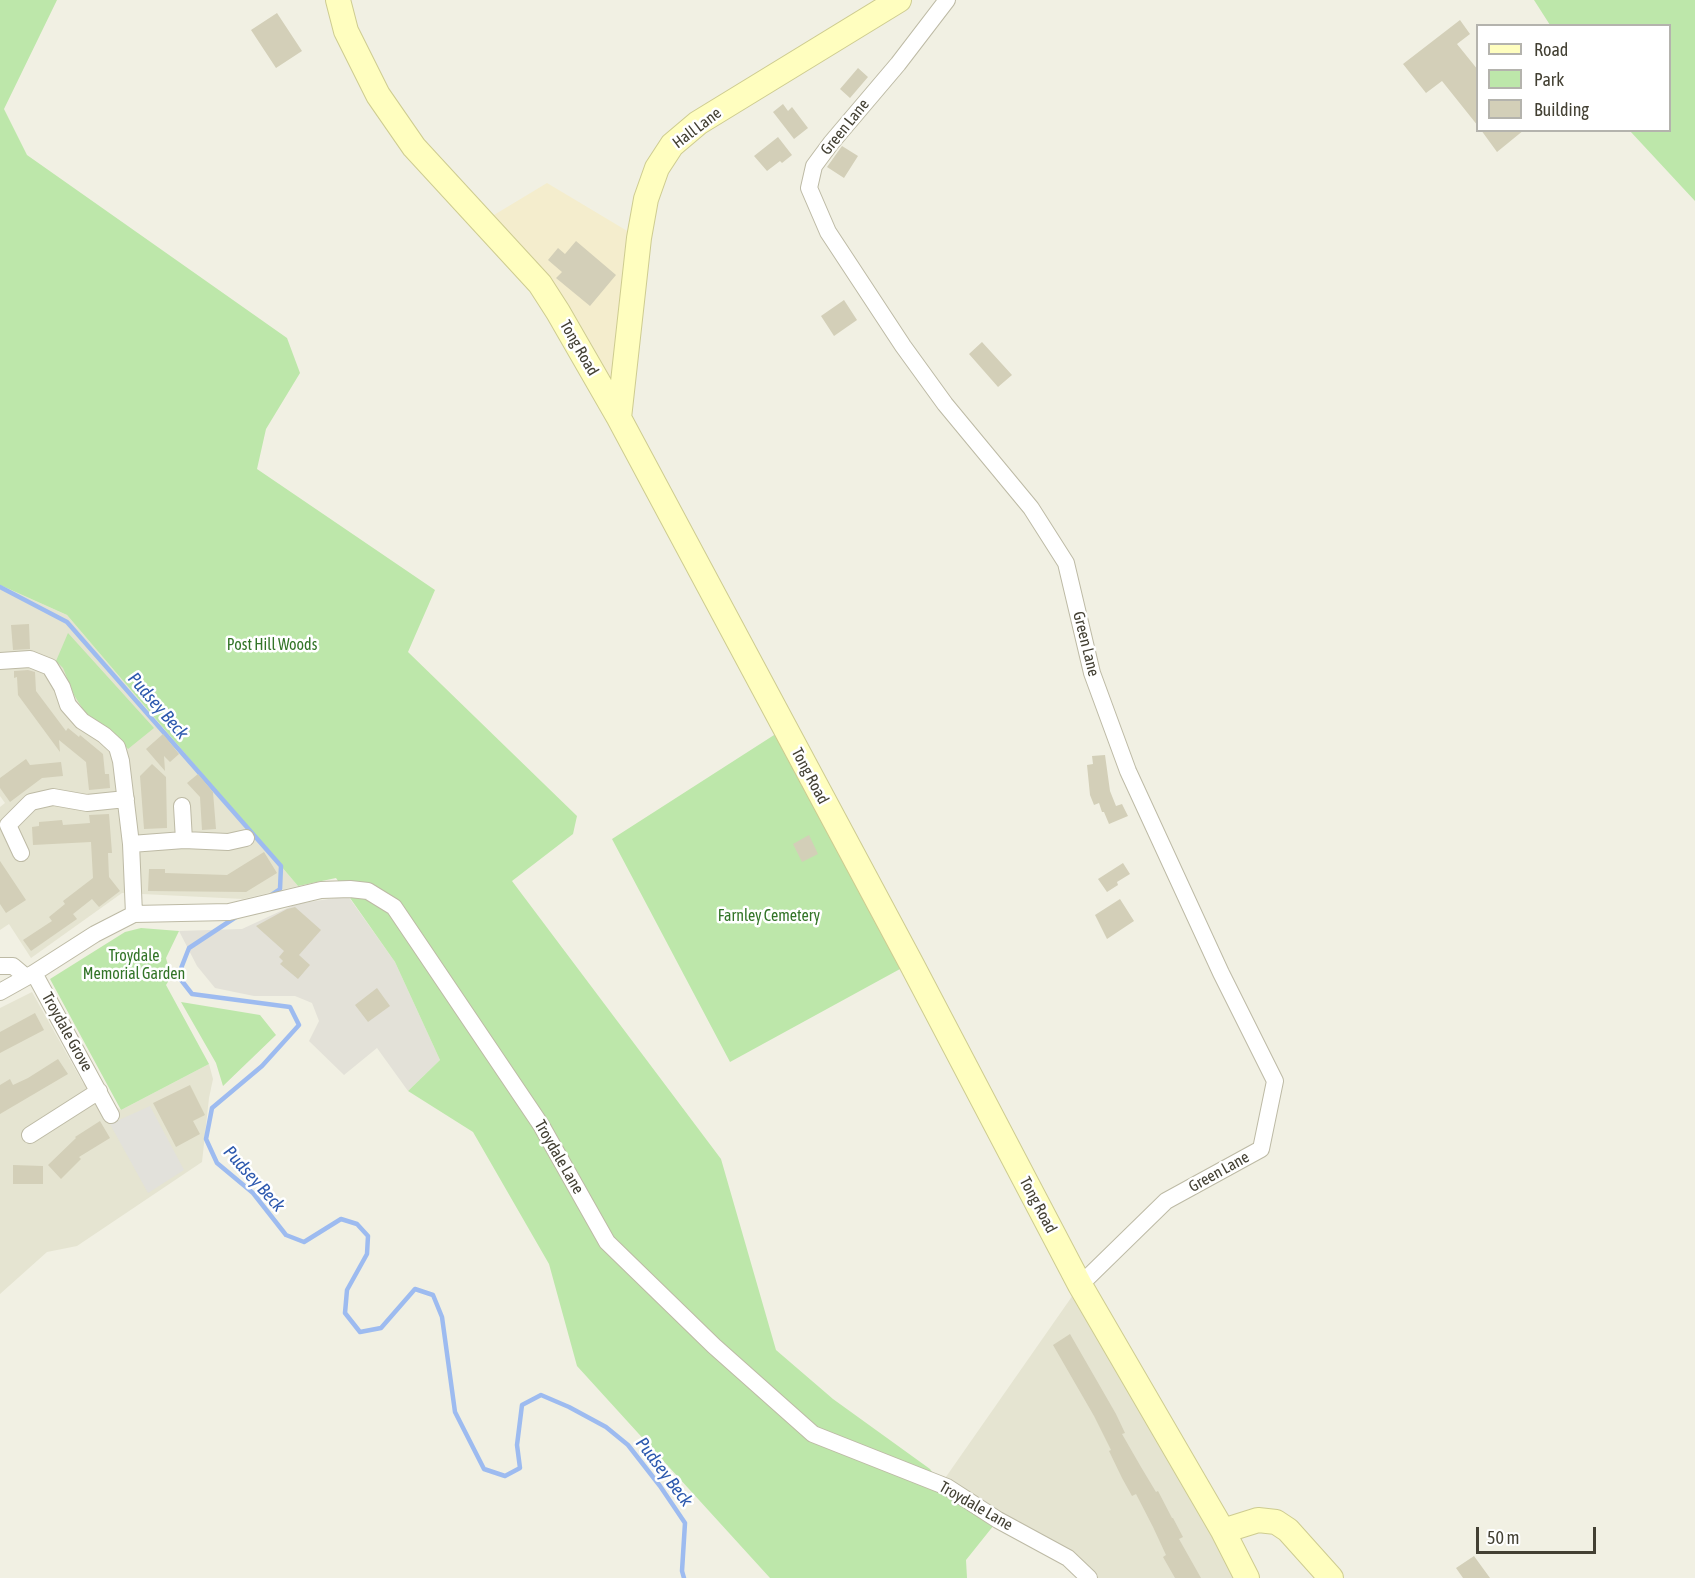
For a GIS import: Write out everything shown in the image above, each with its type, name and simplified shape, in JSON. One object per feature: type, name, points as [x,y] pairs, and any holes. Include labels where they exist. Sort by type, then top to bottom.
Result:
[{"type":"street","name":"Tong Road","points":[[338,0],[346,31],[378,95],[414,147],[540,284],[619,418],[1080,1285],[1223,1531],[1247,1578]]},
{"type":"street","name":"Hall Lane","points":[[619,418],[639,238],[646,199],[657,168],[672,144],[698,123],[898,0]]},
{"type":"street","name":"Green Lane","points":[[947,0],[814,166],[809,188],[828,232],[903,346],[945,404],[1031,508],[1066,563],[1092,673],[1128,771],[1221,973],[1275,1081],[1261,1149],[1166,1201],[1080,1285]]},
{"type":"street","points":[[0,661],[30,659],[50,667],[62,687],[68,705],[82,721],[104,735],[117,747],[121,761],[131,844],[134,914]]},
{"type":"street","points":[[21,854],[8,825],[31,802],[53,797],[87,803],[126,799]]},
{"type":"street","points":[[182,806],[184,840]]},
{"type":"street","points":[[131,844],[184,840],[228,842],[246,838]]},
{"type":"street","name":"Troydale Lane","points":[[0,992],[96,933],[134,914],[229,912],[321,890],[368,891],[394,907],[541,1125],[607,1242],[714,1346],[813,1434],[946,1487],[998,1520],[1068,1558],[1089,1578]]},
{"type":"street","points":[[0,966],[13,966],[30,975]]},
{"type":"street","name":"Troydale Grove","points":[[30,975],[111,1115]]},
{"type":"street","name":"Troydale Grove","points":[[30,1135],[99,1091]]},
{"type":"street","points":[[1223,1531],[1258,1520],[1276,1522],[1288,1530],[1331,1578]]},
{"type":"shaded area","points":[[547,183],[639,238],[619,418],[484,221]]},
{"type":"shaded area","points":[[0,585],[67,615],[298,886],[243,899],[122,893],[31,958],[9,924],[0,930],[0,807],[5,803],[0,796]]},
{"type":"shaded area","points":[[348,896],[395,962],[440,1060],[408,1091],[377,1048],[344,1075],[309,1041],[319,1021],[312,1003],[295,996],[254,996],[215,988],[197,966],[179,931],[242,929],[296,904]]},
{"type":"shaded area","points":[[32,992],[83,1083],[121,1110],[209,1064],[213,1079],[202,1162],[77,1246],[47,1252],[0,1294],[0,1008]]},
{"type":"shaded area","points":[[150,1106],[184,1170],[148,1193],[110,1124]]},
{"type":"shaded area","points":[[1080,1285],[1247,1578],[1089,1578],[941,1484]]},
{"type":"green space","name":"Post Hill Woods","points":[[0,0],[57,0],[4,109],[27,155],[287,338],[300,373],[266,429],[257,469],[435,590],[408,652],[577,816],[573,834],[512,881],[721,1159],[776,1350],[833,1399],[930,1469],[941,1484],[998,1520],[966,1560],[967,1578],[770,1578],[577,1366],[549,1264],[473,1132],[408,1091],[440,1060],[395,962],[336,878],[298,886],[67,615],[0,585]]},
{"type":"green space","points":[[1534,0],[1695,0],[1695,201],[1631,132],[1671,132],[1671,24],[1549,24]]},
{"type":"green space","points":[[68,633],[154,728],[128,749],[115,734],[86,714],[74,695],[63,668],[56,661]]},
{"type":"green space","name":"Farnley Cemetery","points":[[785,728],[911,963],[730,1062],[612,839]]},
{"type":"green space","name":"Troydale Memorial Garden","points":[[141,928],[179,931],[166,958],[171,977],[166,985],[209,1064],[121,1110],[50,979],[125,932]]},
{"type":"green space","points":[[181,1002],[260,1015],[276,1035],[223,1086],[216,1063]]},
{"type":"building","points":[[277,13],[302,51],[276,68],[251,30]]},
{"type":"building","points":[[1460,20],[1470,34],[1457,44],[1476,68],[1476,124],[1442,81],[1426,93],[1403,64]]},
{"type":"building","points":[[858,68],[868,77],[850,98],[840,89]]},
{"type":"building","points":[[783,104],[788,111],[792,107],[808,128],[794,139],[773,112]]},
{"type":"building","points":[[1482,132],[1522,132],[1497,152]]},
{"type":"building","points":[[778,137],[792,155],[767,171],[754,156]]},
{"type":"building","points":[[842,146],[858,156],[844,178],[827,167]]},
{"type":"building","points":[[576,241],[616,275],[590,306],[556,278],[562,272],[548,260],[558,248],[565,254]]},
{"type":"building","points":[[844,300],[857,320],[834,336],[821,316]]},
{"type":"building","points":[[982,342],[1012,375],[998,387],[969,354]]},
{"type":"building","points":[[29,624],[30,649],[13,650],[11,625]]},
{"type":"building","points":[[14,671],[35,672],[36,691],[66,731],[68,728],[79,737],[80,735],[103,754],[105,774],[109,774],[110,788],[89,790],[86,762],[59,740],[60,752],[18,695],[17,677],[14,678]]},
{"type":"building","points":[[163,734],[179,754],[170,762],[164,756],[165,771],[146,749]]},
{"type":"building","points":[[1105,755],[1110,791],[1116,806],[1122,804],[1128,816],[1109,824],[1099,803],[1094,805],[1090,795],[1087,765],[1093,764],[1092,756]]},
{"type":"building","points":[[26,759],[30,765],[61,762],[63,776],[42,778],[10,802],[0,788],[0,778]]},
{"type":"building","points":[[152,764],[166,777],[167,828],[144,829],[140,776]]},
{"type":"building","points":[[198,774],[213,792],[216,829],[202,830],[200,797],[187,783]]},
{"type":"building","points":[[109,814],[112,853],[108,853],[109,877],[120,891],[99,907],[92,899],[73,914],[77,919],[31,951],[23,940],[52,921],[49,917],[65,904],[63,901],[93,878],[91,842],[33,845],[32,827],[39,826],[39,822],[62,820],[63,825],[90,823],[89,815]]},
{"type":"building","points":[[809,835],[818,854],[802,862],[793,844]]},
{"type":"building","points":[[264,852],[277,873],[246,892],[148,891],[149,869],[165,869],[165,873],[227,875]]},
{"type":"building","points":[[0,861],[26,900],[6,913],[0,904]]},
{"type":"building","points":[[1123,863],[1130,874],[1107,892],[1098,879]]},
{"type":"building","points":[[1120,899],[1134,921],[1107,939],[1095,915]]},
{"type":"building","points":[[295,907],[321,930],[299,955],[310,965],[298,979],[280,964],[283,961],[279,957],[284,951],[256,926]]},
{"type":"building","points":[[377,988],[390,1006],[368,1022],[355,1005]]},
{"type":"building","points":[[35,1013],[44,1030],[0,1053],[0,1032]]},
{"type":"building","points":[[58,1059],[68,1074],[0,1114],[0,1085],[10,1079],[13,1085]]},
{"type":"building","points":[[190,1085],[205,1115],[193,1121],[200,1134],[176,1147],[153,1103]]},
{"type":"building","points":[[100,1121],[110,1138],[79,1157],[81,1159],[61,1179],[48,1165],[75,1137]]},
{"type":"building","points":[[13,1165],[43,1166],[43,1184],[13,1184]]},
{"type":"building","points":[[1070,1334],[1116,1414],[1125,1433],[1122,1434],[1173,1518],[1183,1537],[1179,1539],[1201,1578],[1175,1578],[1163,1557],[1166,1555],[1136,1494],[1132,1496],[1094,1416],[1053,1345]]},
{"type":"building","points":[[1474,1556],[1490,1578],[1463,1578],[1456,1568]]},
{"type":"waterway","name":"Pudsey Beck","points":[[0,587],[67,622],[281,866],[280,889],[271,895]]},
{"type":"waterway","name":"Pudsey Beck","points":[[236,917],[189,948],[178,976],[192,994],[290,1007],[299,1025],[262,1066],[212,1108],[206,1139],[217,1163],[253,1193],[286,1235],[304,1242],[341,1219],[357,1224],[368,1236],[367,1254],[347,1290],[345,1313],[360,1332],[381,1328],[415,1289],[433,1295],[442,1317],[455,1412],[484,1469],[505,1476],[520,1468],[517,1445],[522,1405],[541,1395],[606,1427],[628,1445],[685,1523],[682,1571],[684,1578]]}]
